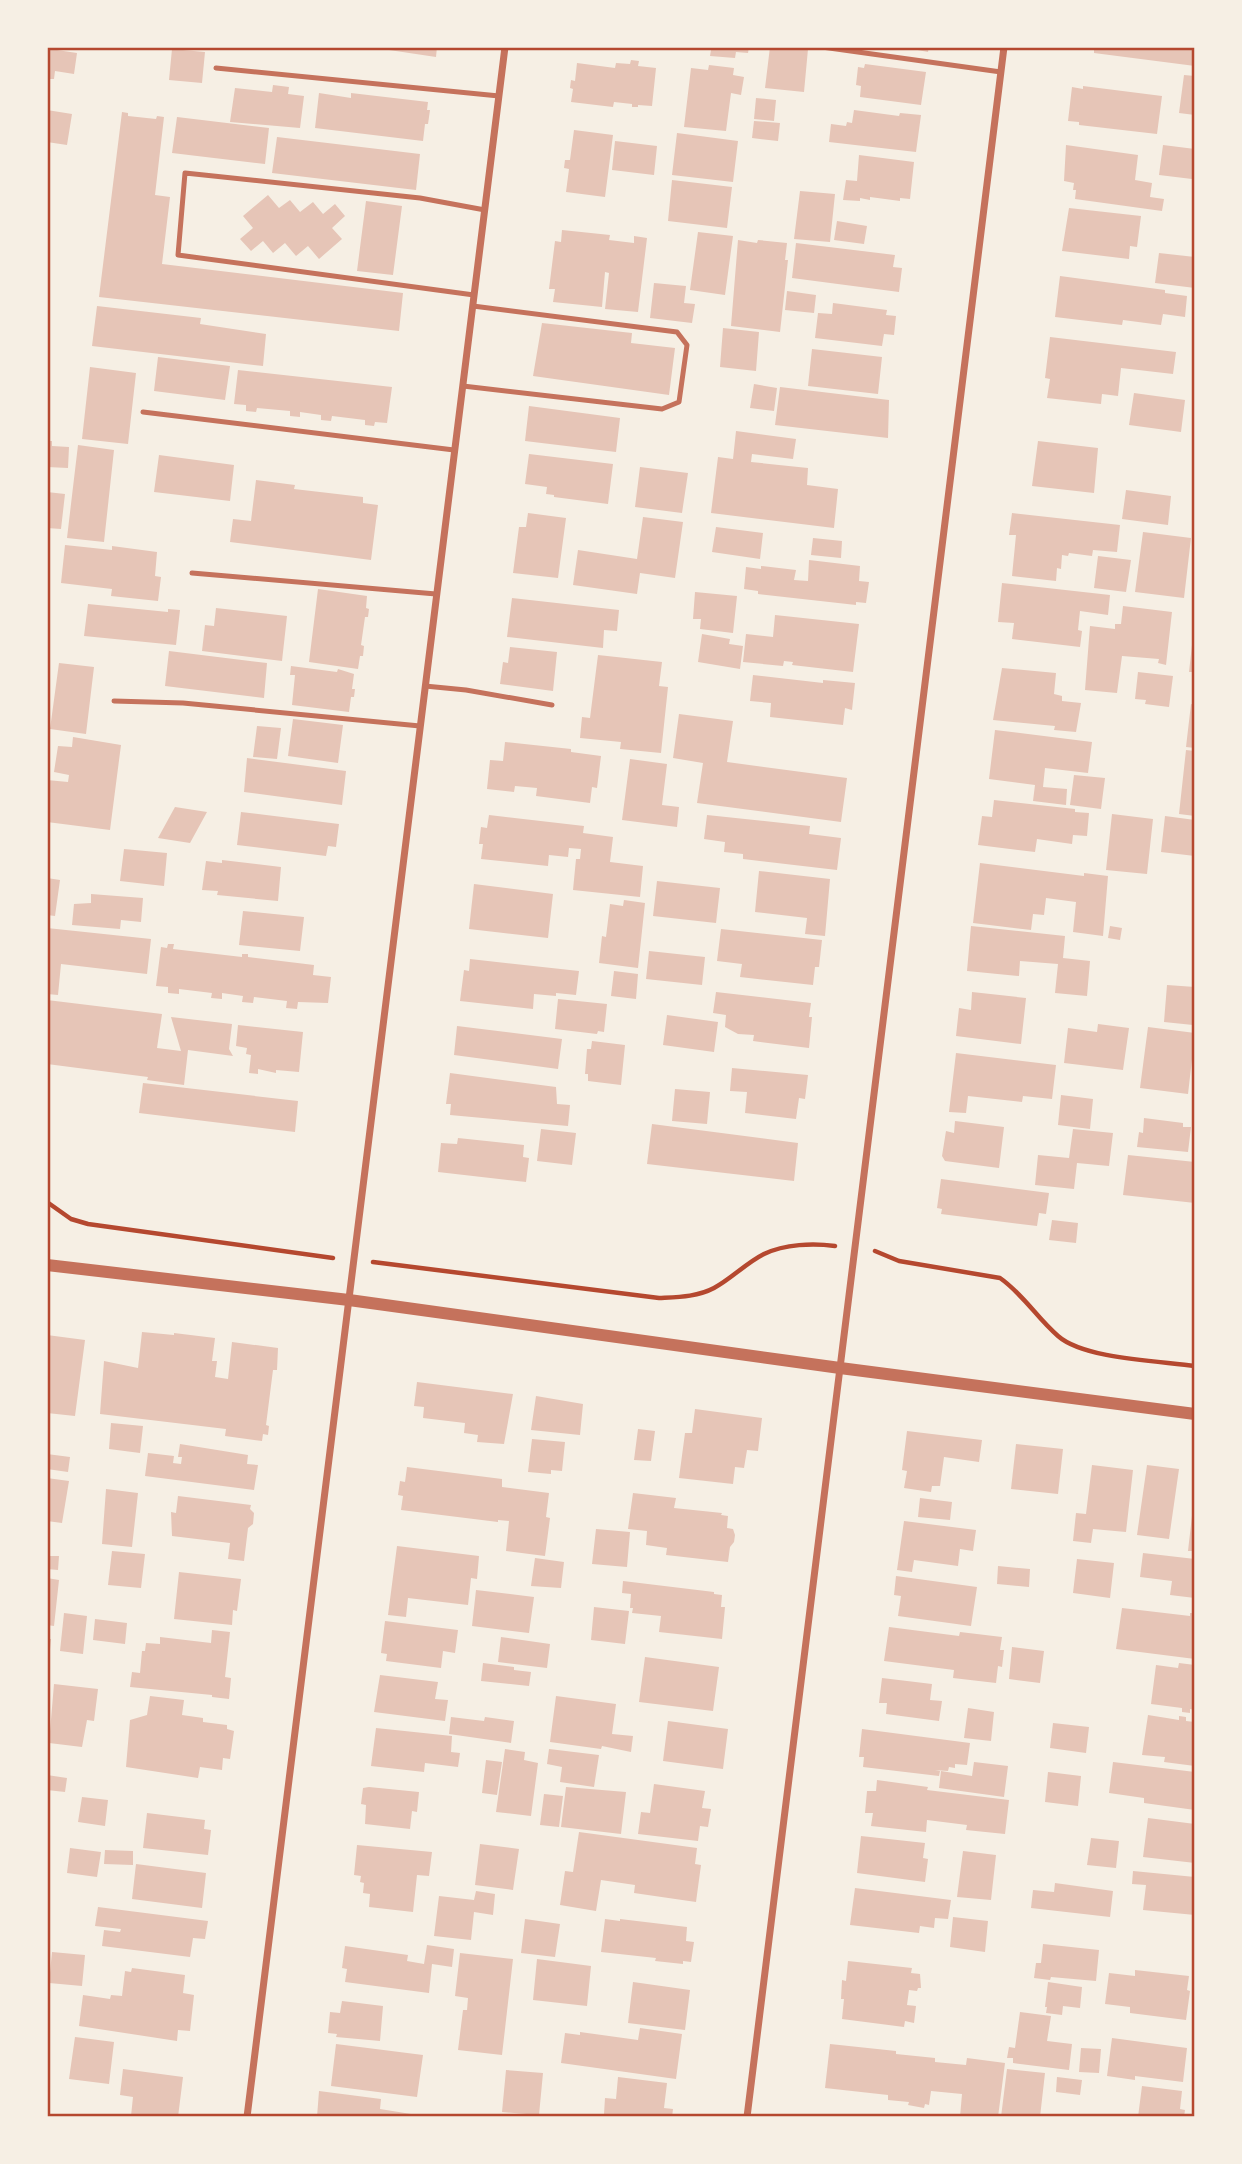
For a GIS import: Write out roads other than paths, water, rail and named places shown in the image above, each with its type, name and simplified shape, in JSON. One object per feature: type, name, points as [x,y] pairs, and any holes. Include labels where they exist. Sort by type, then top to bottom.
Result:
[{"type":"street","points":[[247,2117],[505,47]]},
{"type":"street","points":[[747,2117],[1004,47]]},
{"type":"street","points":[[47,1265],[349,1300],[1195,1414]]},
{"type":"lane","points":[[822,47],[1001,72]]},
{"type":"lane","points":[[216,68],[499,96]]},
{"type":"lane","points":[[474,295],[178,256],[185,173],[420,198],[485,210]]},
{"type":"lane","points":[[463,386],[662,409],[679,402],[687,345],[677,332],[473,306]]},
{"type":"lane","points":[[143,412],[454,450]]},
{"type":"lane","points":[[192,573],[436,594]]},
{"type":"lane","points":[[425,686],[466,690],[552,705]]},
{"type":"lane","points":[[114,701],[183,702],[420,726]]}]
